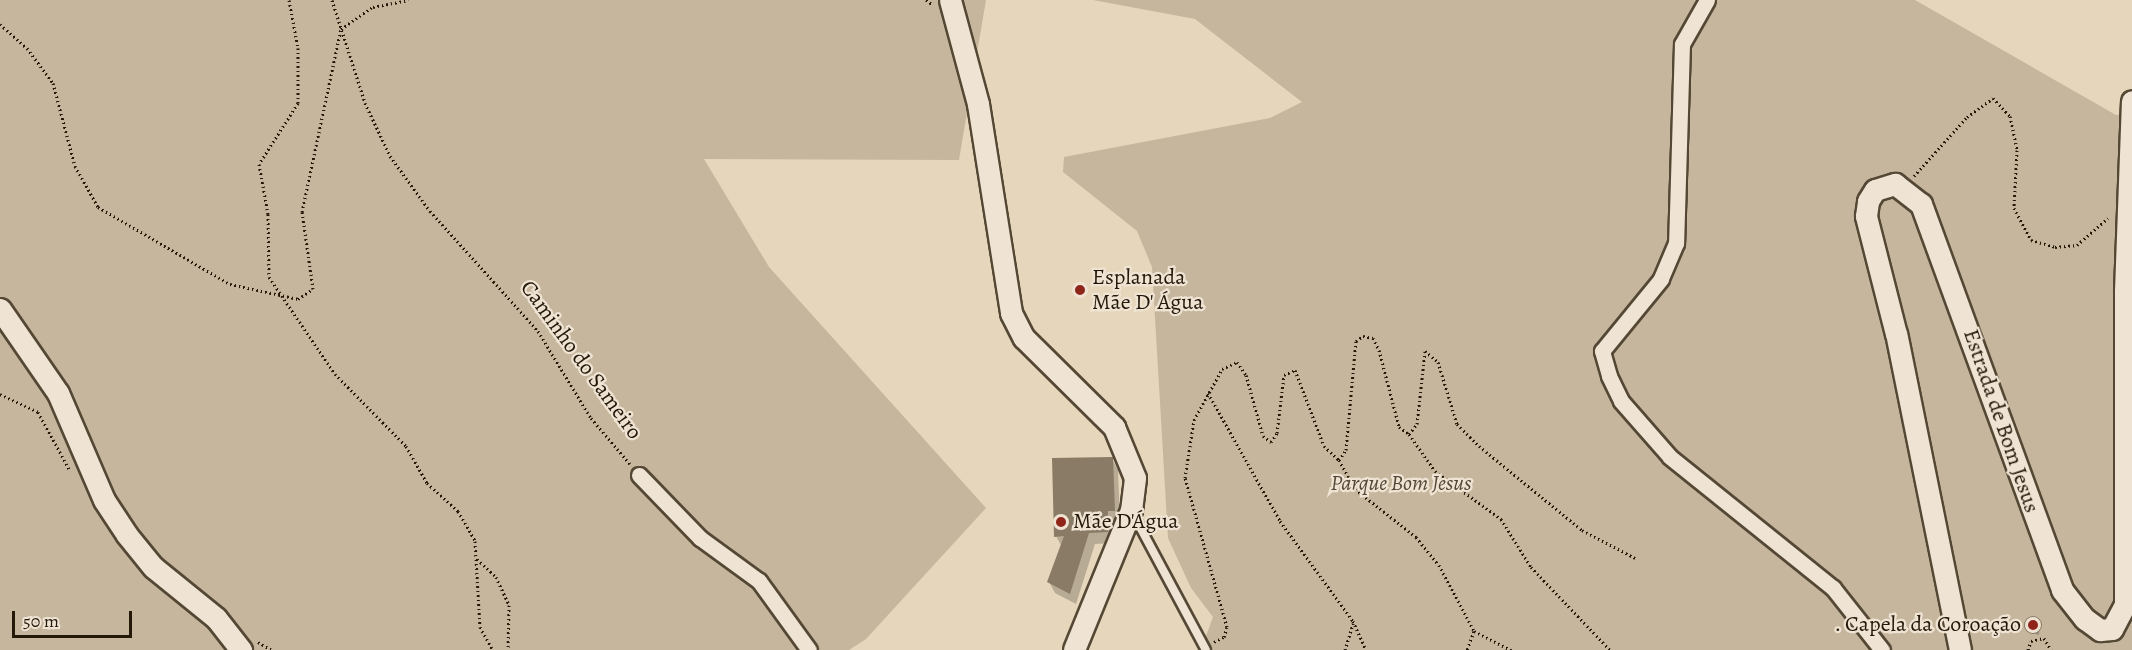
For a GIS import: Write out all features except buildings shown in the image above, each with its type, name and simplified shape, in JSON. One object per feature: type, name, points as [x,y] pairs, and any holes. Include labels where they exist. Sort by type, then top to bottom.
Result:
[{"type":"main road","points":[[950,0],[978,104],[1011,313],[1024,338],[1114,427],[1133,467],[1131,510],[1074,650]]},
{"type":"main road","name":"Estrada de Bom Jesus","points":[[1903,188],[1921,204],[1944,261],[2062,590],[2073,608],[2100,630],[2112,629],[2125,605],[2127,201],[2132,101]]},
{"type":"main road","points":[[1903,188],[1895,184],[1875,190],[1866,216],[1896,334],[1960,650]]},
{"type":"main road","points":[[0,309],[58,393],[105,500],[127,535],[153,567],[216,618],[241,650]]},
{"type":"street","points":[[1707,0],[1682,44],[1676,243],[1661,279],[1612,334],[1602,351],[1604,360],[1621,401],[1670,457],[1833,588],[1882,650]]},
{"type":"street","name":"Caminho do Sameiro","points":[[639,475],[700,538],[759,581],[809,650]]},
{"type":"lane","points":[[1131,510],[1206,650]]},
{"type":"path","points":[[288,0],[298,48],[298,103],[290,122],[262,154],[258,174],[268,214],[268,271],[282,299],[335,374],[406,446],[427,483],[458,511],[475,542],[480,627],[493,650]]},
{"type":"path","name":"Caminho do Sameiro","points":[[332,0],[365,103],[390,156],[430,211],[538,331],[591,418],[639,475]]},
{"type":"path","points":[[0,24],[27,48],[53,83],[75,166],[98,207],[230,284],[282,299],[298,299],[313,289],[302,212],[341,29],[373,7],[408,0]]},
{"type":"path","points":[[1903,188],[1967,117],[1994,98],[2010,116],[2017,150],[2014,208],[2031,240],[2055,247],[2077,245],[2127,201]]},
{"type":"path","points":[[1339,460],[1346,450],[1356,342],[1363,336],[1373,338],[1379,350],[1394,416],[1435,471],[1501,519],[1531,567],[1610,650]]},
{"type":"path","points":[[1409,434],[1420,412],[1425,351],[1438,362],[1457,424],[1479,446],[1582,530],[1635,558]]},
{"type":"path","points":[[1196,632],[1210,644],[1224,637],[1227,627],[1194,525],[1185,478],[1187,446],[1208,393],[1229,364],[1242,366],[1263,436],[1271,442],[1277,433],[1284,375],[1295,370],[1324,446],[1339,460],[1355,489],[1416,537],[1439,565],[1474,631],[1511,650]]},
{"type":"path","points":[[1208,393],[1280,520],[1353,621],[1366,650]]},
{"type":"path","points":[[0,394],[38,412],[72,477]]},
{"type":"path","points":[[477,559],[496,577],[508,605],[508,650]]},
{"type":"path","points":[[1345,650],[1353,621]]},
{"type":"path","points":[[1467,650],[1474,631]]},
{"type":"path","points":[[2028,650],[2031,641],[2044,638],[2051,650]]},
{"type":"green space","points":[[0,0],[986,0],[959,160],[704,159],[769,267],[986,508],[866,639],[849,650],[0,650]]},
{"type":"green space","name":"Parque Bom Jesus","points":[[1093,0],[1915,0],[2116,115],[2132,114],[2132,650],[1201,650],[1213,617],[1191,588],[1168,538],[1152,267],[1137,231],[1063,172],[1064,157],[1270,118],[1302,102],[1195,19]]},
{"type":"place","name":"Esplanada Mãe D' Água","points":[[1080,290]]},
{"type":"place","name":"Mãe D'Água","points":[[1061,522]]},
{"type":"place","name":". Capela da Coroação","points":[[2033,625]]}]
